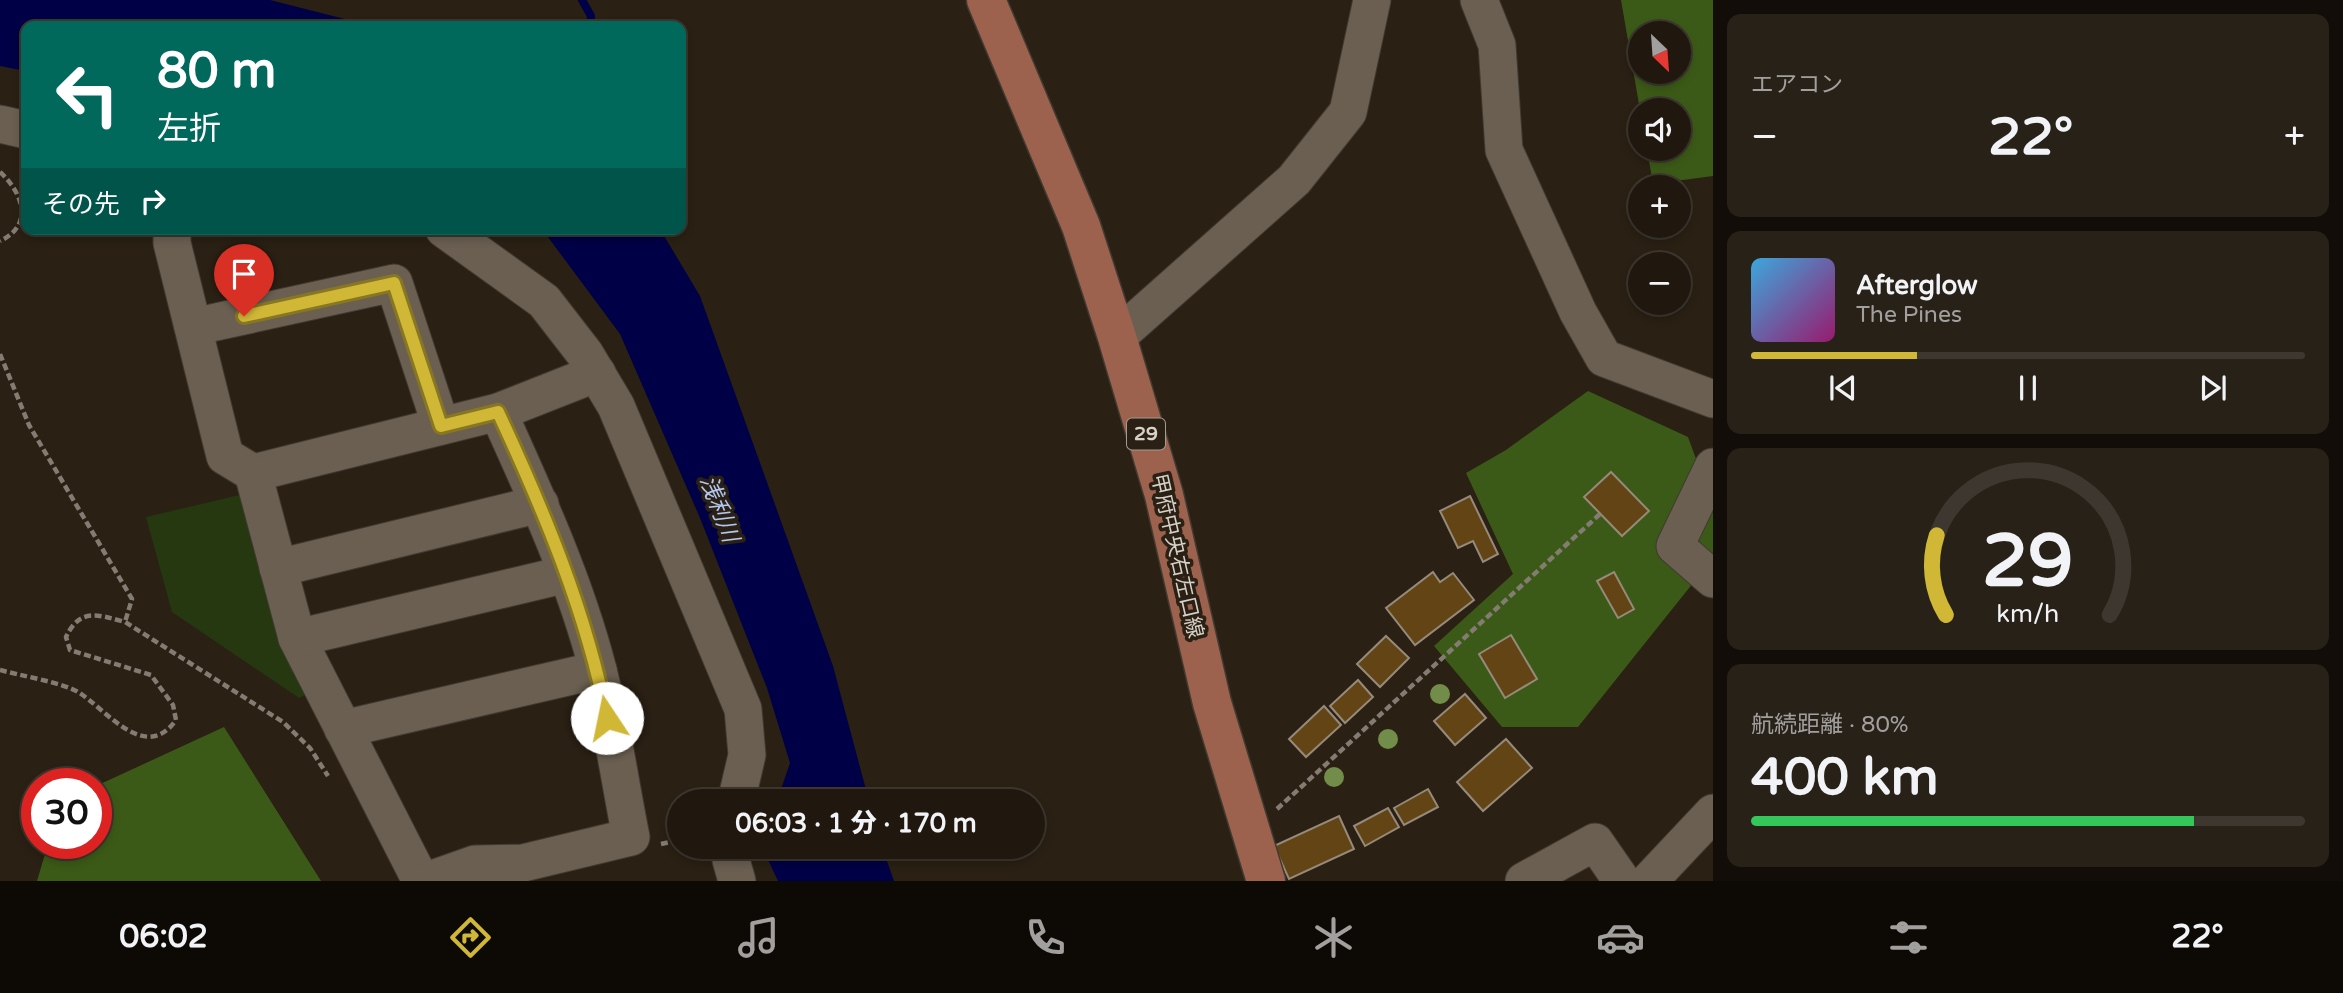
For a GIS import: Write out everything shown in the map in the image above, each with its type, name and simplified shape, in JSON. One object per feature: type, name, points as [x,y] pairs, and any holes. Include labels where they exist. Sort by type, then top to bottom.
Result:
[{"type":"main road","name":"甲府中央右左口線","points":[[986,0],[1081,226],[1117,337],[1164,495],[1212,703],[1266,881]]},
{"type":"street","points":[[1117,337],[1294,180],[1348,112],[1371,0]]},
{"type":"street","points":[[1479,0],[1497,45],[1504,150],[1578,312],[1604,358],[1624,368],[1676,383],[1713,399]]},
{"type":"street","points":[[0,124],[21,129]]},
{"type":"street","points":[[172,235],[225,456],[253,473],[297,638],[421,881]]},
{"type":"street","points":[[452,235],[544,301],[585,354],[616,406],[743,709],[747,755],[739,789]]},
{"type":"street","points":[[193,327],[394,283],[441,426]]},
{"type":"street","points":[[253,473],[498,412],[597,373]]},
{"type":"street","points":[[427,881],[475,864],[523,863],[631,837],[598,670],[540,504],[498,412]]},
{"type":"street","points":[[1713,467],[1675,546],[1713,579]]},
{"type":"street","points":[[278,568],[540,504]]},
{"type":"street","points":[[297,638],[567,575]]},
{"type":"street","points":[[343,729],[598,670]]},
{"type":"street","points":[[1649,881],[1713,813]]},
{"type":"street","points":[[1524,881],[1595,842],[1622,881]]},
{"type":"street","points":[[731,859],[737,881]]},
{"type":"path","points":[[0,172],[18,193],[21,204]]},
{"type":"path","points":[[0,241],[9,237],[19,225],[21,214]]},
{"type":"path","points":[[0,354],[29,425],[132,599],[125,622]]},
{"type":"path","points":[[1250,833],[1600,514]]},
{"type":"path","points":[[0,670],[77,691],[125,730],[146,737],[168,731],[176,720],[173,705],[151,675],[71,650],[66,638],[72,625],[84,616],[97,615],[125,622],[283,722],[310,748],[332,781]]},
{"type":"green space","points":[[1621,0],[1713,0],[1713,176],[1691,179],[1691,175],[1651,175],[1649,161],[1691,161],[1691,98],[1638,98],[1636,84],[1691,84],[1691,21],[1628,21],[1628,41]]},
{"type":"green space","points":[[1588,391],[1688,437],[1713,505],[1713,558],[1578,727],[1502,727],[1434,646],[1513,574],[1466,473],[1506,450]]},
{"type":"green space","points":[[248,493],[310,692],[299,698],[172,612],[146,517]]},
{"type":"green space","points":[[224,727],[321,881],[37,881],[44,859],[112,859],[112,779]]},
{"type":"water","points":[[0,0],[270,0],[352,21],[21,21],[21,70],[0,66]]},
{"type":"water","name":"浅利川","points":[[546,235],[664,235],[700,296],[833,666],[866,789],[781,789],[790,763],[767,688],[700,518],[620,334]]},
{"type":"water","points":[[768,859],[886,859],[894,881],[778,881]]},
{"type":"building","points":[[1611,472],[1649,511],[1622,536],[1584,497]]},
{"type":"building","points":[[1470,496],[1498,554],[1483,562],[1473,541],[1458,548],[1440,511]]},
{"type":"building","points":[[1433,572],[1440,582],[1453,573],[1474,600],[1415,645],[1386,608]]},
{"type":"building","points":[[1614,572],[1634,609],[1618,618],[1597,581]]},
{"type":"building","points":[[1511,635],[1537,679],[1505,698],[1479,654]]},
{"type":"building","points":[[1386,636],[1409,658],[1380,687],[1357,664]]},
{"type":"building","points":[[1358,680],[1373,697],[1345,723],[1330,706]]},
{"type":"building","points":[[1465,694],[1486,718],[1455,745],[1434,721]]},
{"type":"building","points":[[1324,706],[1341,725],[1306,757],[1289,739]]},
{"type":"building","points":[[1506,739],[1532,768],[1483,811],[1457,782]]},
{"type":"building","points":[[1428,789],[1438,807],[1404,825],[1394,808]]},
{"type":"building","points":[[1388,808],[1399,827],[1365,846],[1354,826]]},
{"type":"building","points":[[1339,816],[1354,849],[1289,879],[1274,846]]},
{"type":"waterway","points":[[582,0],[591,16],[590,21]]},
{"type":"route","points":[[244,316],[394,283],[441,426],[498,412],[540,504],[567,575],[598,670],[607,718]]}]
